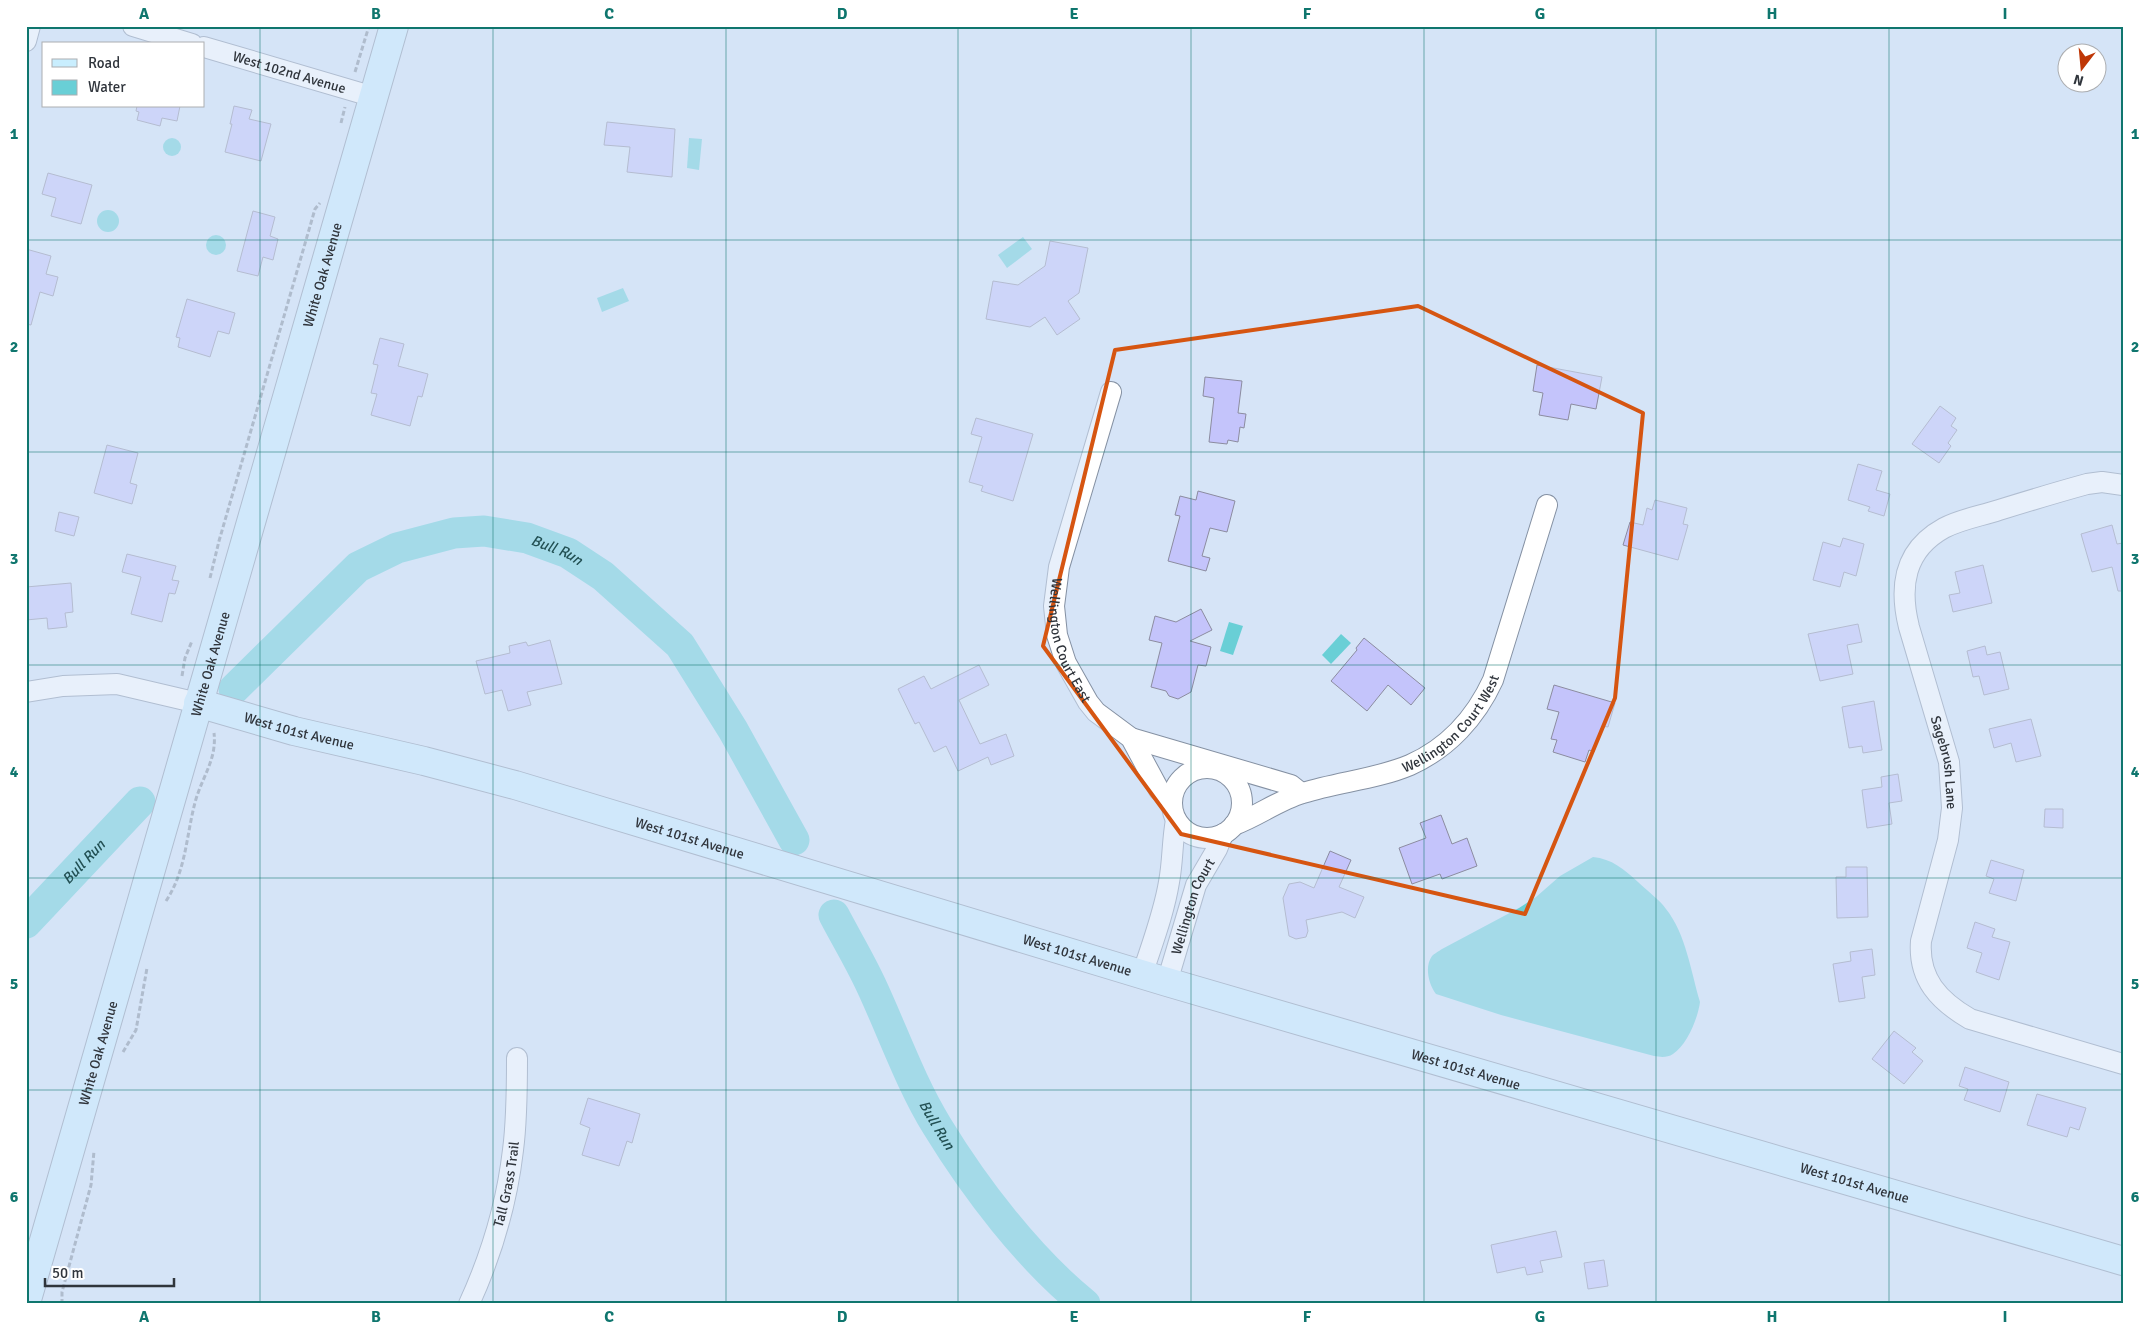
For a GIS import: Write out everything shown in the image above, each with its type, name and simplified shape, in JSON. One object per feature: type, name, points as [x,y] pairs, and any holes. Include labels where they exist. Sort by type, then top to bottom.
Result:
[{"type":"street","points":[[26,41],[30,26]]},
{"type":"street","points":[[132,26],[185,42]]},
{"type":"street","name":"White Oak Avenue","points":[[26,1303],[394,26]]},
{"type":"street","name":"West 102nd Avenue","points":[[205,47],[374,97]]},
{"type":"street","name":"Wellington Court East","points":[[1111,392],[1059,567],[1054,606],[1061,649],[1073,678],[1096,712],[1131,738],[1159,790],[1172,800]]},
{"type":"street","name":"Sagebrush Lane","points":[[2123,485],[2102,482],[2087,484],[1944,528],[1927,541],[1912,560],[1905,576],[1904,591],[1904,608],[1949,762],[1952,791],[1951,824],[1948,840],[1921,941],[1922,968],[1937,992],[1952,1008],[1970,1019],[2123,1064]]},
{"type":"street","name":"Wellington Court West","points":[[1229,829],[1301,793],[1409,765],[1438,749],[1465,724],[1486,695],[1494,680],[1547,505]]},
{"type":"street","name":"West 101st Avenue","points":[[26,692],[63,686],[118,684],[198,703],[294,731],[465,771],[1155,978],[2123,1261]]},
{"type":"street","points":[[1131,738],[1215,766],[1291,785],[1301,793]]},
{"type":"street","points":[[1215,766],[1229,776],[1238,789],[1241,796],[1241,811],[1229,829],[1206,838],[1197,837],[1182,828],[1176,820],[1172,800],[1176,786],[1187,775],[1215,766]]},
{"type":"street","name":"Wellington Court","points":[[1155,978],[1172,863],[1172,838],[1176,820]]},
{"type":"street","name":"Wellington Court","points":[[1155,978],[1196,885],[1229,829]]},
{"type":"street","name":"Tall Grass Trail","points":[[469,1304],[490,1248],[509,1174],[516,1121],[517,1058]]},
{"type":"highlighted area","points":[[1418,306],[1643,413],[1615,698],[1525,914],[1181,834],[1043,646],[1115,350]]},
{"type":"water","points":[[168,138],[176,138],[181,143],[179,154],[168,156],[163,151],[163,143]]},
{"type":"water","points":[[689,138],[702,139],[699,170],[687,168]]},
{"type":"water","points":[[108,210],[116,213],[119,221],[116,229],[108,232],[100,229],[97,221],[100,213]]},
{"type":"water","points":[[212,235],[220,235],[226,241],[226,249],[220,255],[212,255],[206,249],[206,241]]},
{"type":"water","points":[[1023,237],[1032,249],[1007,268],[998,255]]},
{"type":"water","points":[[623,288],[629,301],[602,312],[597,298]]},
{"type":"water","points":[[1229,622],[1243,626],[1233,655],[1220,651]]},
{"type":"water","points":[[1341,634],[1351,643],[1331,664],[1322,655]]},
{"type":"water","points":[[1593,857],[1617,865],[1656,898],[1673,919],[1683,942],[1700,1002],[1697,1016],[1687,1038],[1678,1050],[1671,1055],[1664,1057],[1654,1056],[1501,1015],[1436,994],[1431,986],[1428,976],[1428,965],[1433,955],[1519,908],[1536,897],[1560,876]]},
{"type":"building","points":[[234,106],[252,110],[249,119],[271,124],[261,161],[225,152]]},
{"type":"building","points":[[137,108],[180,108],[177,121],[162,118],[160,126],[137,120],[139,112],[136,111]]},
{"type":"building","points":[[607,122],[675,129],[672,177],[627,172],[630,147],[604,145]]},
{"type":"building","points":[[48,173],[92,185],[81,224],[51,216],[56,198],[42,194]]},
{"type":"building","points":[[253,211],[275,217],[270,236],[278,239],[273,260],[263,257],[258,276],[237,271]]},
{"type":"building","points":[[1050,241],[1088,248],[1079,293],[1068,301],[1080,319],[1057,335],[1045,317],[1030,327],[986,319],[993,281],[1018,285],[1045,266]]},
{"type":"building","points":[[26,249],[51,256],[46,274],[58,277],[53,296],[40,292],[31,325],[26,324]]},
{"type":"building","points":[[187,299],[235,313],[229,334],[218,331],[210,357],[178,347],[180,338],[176,337]]},
{"type":"building","points":[[380,338],[404,344],[398,366],[428,374],[422,397],[418,396],[410,426],[371,415],[377,394],[371,393],[378,365],[373,364]]},
{"type":"building","points":[[1537,365],[1602,377],[1596,409],[1571,404],[1568,420],[1539,415],[1543,393],[1533,391]]},
{"type":"building","points":[[1205,377],[1242,381],[1238,413],[1246,414],[1244,428],[1240,427],[1238,442],[1228,440],[1227,444],[1209,442],[1214,398],[1203,396]]},
{"type":"building","points":[[1940,406],[1956,418],[1951,426],[1957,430],[1948,443],[1951,446],[1939,463],[1912,444]]},
{"type":"building","points":[[976,418],[1033,434],[1013,501],[981,491],[983,486],[969,482],[982,437],[971,434]]},
{"type":"building","points":[[107,445],[138,453],[130,483],[137,485],[132,504],[94,493]]},
{"type":"building","points":[[1858,464],[1882,471],[1876,490],[1890,494],[1884,516],[1868,511],[1870,507],[1848,500]]},
{"type":"building","points":[[1198,491],[1235,501],[1227,532],[1210,528],[1202,556],[1210,558],[1206,571],[1168,561],[1180,516],[1175,515],[1180,496],[1196,500]]},
{"type":"building","points":[[1655,500],[1687,508],[1683,524],[1688,525],[1678,560],[1623,545],[1630,522],[1643,525],[1647,508],[1652,510]]},
{"type":"building","points":[[59,512],[79,517],[74,536],[55,531]]},
{"type":"building","points":[[2112,525],[2117,544],[2123,543],[2123,591],[2118,591],[2112,567],[2092,572],[2081,534]]},
{"type":"building","points":[[1843,538],[1864,544],[1856,576],[1844,572],[1840,587],[1813,580],[1823,542],[1840,547]]},
{"type":"building","points":[[127,554],[176,566],[172,580],[179,581],[175,594],[169,593],[162,622],[131,614],[141,577],[122,572]]},
{"type":"building","points":[[1983,565],[1992,603],[1953,612],[1949,595],[1960,593],[1955,572]]},
{"type":"building","points":[[71,583],[73,612],[65,613],[67,627],[48,629],[47,618],[26,620],[26,587]]},
{"type":"building","points":[[1201,609],[1212,630],[1190,641],[1211,647],[1206,666],[1198,665],[1191,692],[1178,699],[1169,696],[1166,691],[1151,687],[1162,643],[1149,640],[1155,616],[1176,622]]},
{"type":"building","points":[[1858,624],[1862,642],[1847,645],[1853,674],[1820,681],[1808,634]]},
{"type":"building","points":[[1364,638],[1425,688],[1411,705],[1388,685],[1367,711],[1331,681],[1357,650],[1356,648]]},
{"type":"building","points":[[550,640],[562,684],[527,692],[531,705],[508,711],[502,690],[485,694],[476,661],[510,653],[509,646],[526,642],[528,646]]},
{"type":"building","points":[[1985,646],[1987,655],[2000,652],[2009,689],[1984,695],[1979,676],[1973,677],[1967,651]]},
{"type":"building","points":[[979,665],[989,685],[959,700],[980,744],[1006,734],[1014,756],[991,765],[988,757],[958,771],[946,746],[934,752],[919,722],[915,724],[898,689],[924,676],[931,689]]},
{"type":"building","points":[[1554,685],[1615,703],[1608,727],[1602,726],[1594,752],[1589,750],[1585,762],[1553,752],[1557,740],[1551,739],[1559,712],[1547,709]]},
{"type":"building","points":[[1874,701],[1882,750],[1863,753],[1862,746],[1849,748],[1842,707]]},
{"type":"building","points":[[2031,719],[2041,756],[2016,762],[2011,743],[1994,748],[1989,729]]},
{"type":"building","points":[[1898,774],[1902,801],[1889,803],[1892,824],[1867,828],[1862,790],[1882,787],[1881,777]]},
{"type":"building","points":[[2045,809],[2063,809],[2063,828],[2044,827]]},
{"type":"building","points":[[1441,815],[1452,844],[1467,838],[1477,866],[1442,879],[1440,874],[1412,884],[1399,848],[1426,838],[1420,823]]},
{"type":"building","points":[[1330,851],[1351,860],[1339,887],[1364,897],[1355,918],[1342,912],[1306,920],[1308,931],[1306,937],[1296,939],[1289,936],[1283,898],[1289,884],[1300,882],[1314,888]]},
{"type":"building","points":[[1991,860],[2024,870],[2016,901],[1989,893],[1994,879],[1986,876]]},
{"type":"building","points":[[1846,867],[1867,867],[1868,917],[1837,918],[1836,877],[1846,877]]},
{"type":"building","points":[[1975,922],[1995,929],[1992,937],[2010,942],[1999,980],[1976,972],[1982,953],[1967,948]]},
{"type":"building","points":[[1872,949],[1875,975],[1862,977],[1865,998],[1839,1002],[1833,964],[1851,961],[1850,952]]},
{"type":"building","points":[[1894,1031],[1916,1048],[1912,1052],[1923,1061],[1904,1084],[1872,1059]]},
{"type":"building","points":[[1965,1067],[2009,1082],[2000,1112],[1964,1100],[1968,1089],[1959,1086]]},
{"type":"building","points":[[2037,1094],[2086,1108],[2079,1130],[2070,1127],[2067,1137],[2027,1125]]},
{"type":"building","points":[[588,1098],[640,1114],[632,1143],[627,1141],[619,1166],[582,1155],[590,1128],[580,1124]]},
{"type":"building","points":[[1556,1231],[1562,1257],[1540,1261],[1543,1272],[1527,1275],[1525,1267],[1497,1273],[1491,1245]]},
{"type":"building","points":[[1604,1260],[1608,1286],[1588,1289],[1584,1263]]},
{"type":"waterway","name":"Bull Run","points":[[234,689],[358,567],[397,548],[454,533],[484,531],[527,538],[568,553],[603,576],[680,645],[733,730],[794,840]]},
{"type":"waterway","name":"Bull Run","points":[[26,923],[140,802]]},
{"type":"waterway","name":"Bull Run","points":[[834,915],[867,976],[918,1092],[952,1150],[985,1197],[1023,1244],[1043,1266],[1085,1304]]}]
